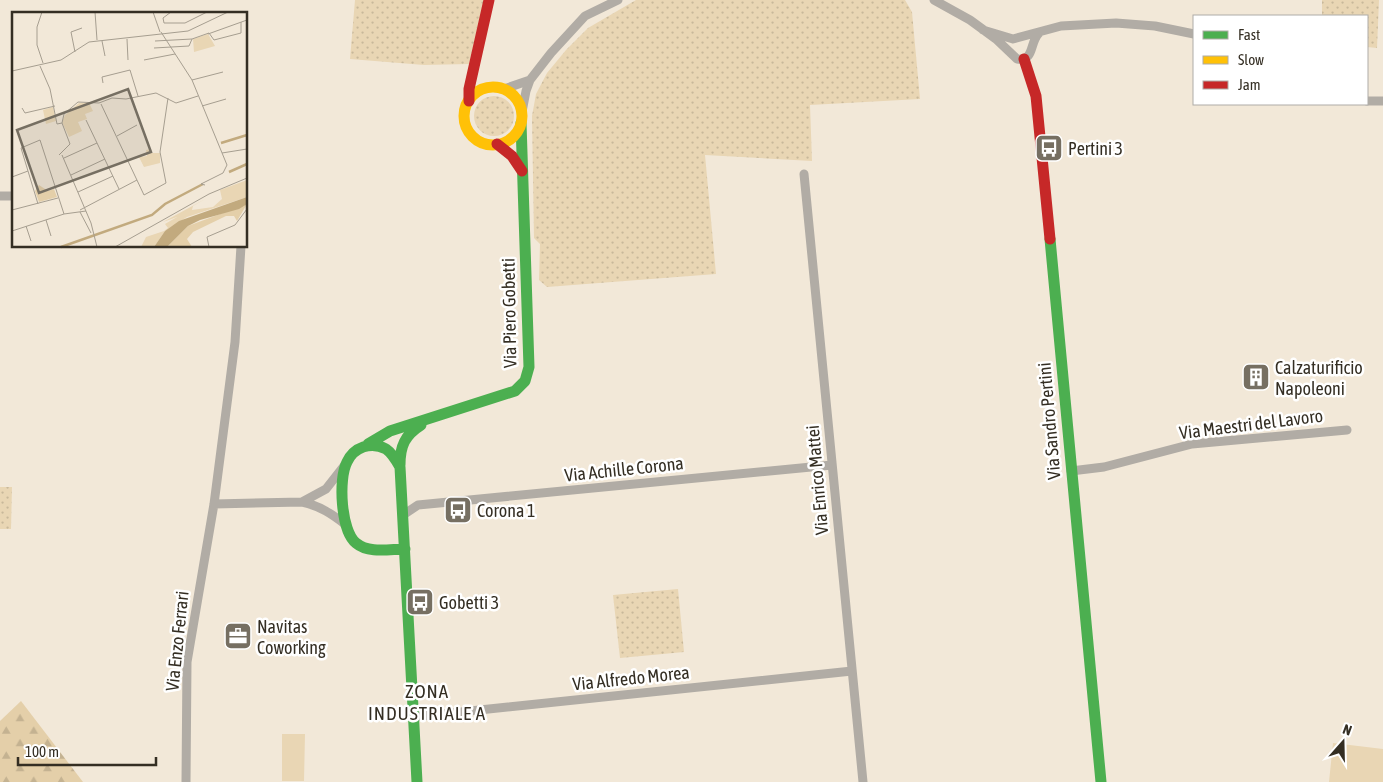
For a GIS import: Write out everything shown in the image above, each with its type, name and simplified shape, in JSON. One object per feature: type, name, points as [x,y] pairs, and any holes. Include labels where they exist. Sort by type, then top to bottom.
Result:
[{"type":"street","points":[[469,101],[475,61],[489,0]]},
{"type":"street","points":[[523,172],[512,156],[497,144],[483,142],[471,134],[465,121],[466,107],[469,101],[477,92],[489,87],[500,88],[521,85],[530,80],[585,16],[618,0]]},
{"type":"street","points":[[934,0],[970,20],[1014,57],[1024,59],[1032,52],[1034,38],[1041,32]]},
{"type":"street","points":[[1009,52],[1009,45],[1018,36],[1025,37],[1061,26],[1116,23],[1155,26],[1193,34]]},
{"type":"street","points":[[983,30],[1013,39]]},
{"type":"street","points":[[1025,37],[1031,42],[1032,46]]},
{"type":"street","name":"Via Sandro Pertini","points":[[1024,59],[1036,96],[1101,782]]},
{"type":"street","points":[[475,61],[481,76],[516,98],[522,118]]},
{"type":"street","points":[[497,144],[509,139],[519,129],[530,80]]},
{"type":"street","points":[[1368,101],[1383,101]]},
{"type":"street","name":"Via Piero Gobetti","points":[[366,446],[390,431],[515,391],[521,386],[528,374],[522,118]]},
{"type":"street","name":"Via Enrico Mattei","points":[[804,174],[862,782]]},
{"type":"street","name":"Via Enzo Ferrari","points":[[186,782],[187,662],[204,551],[214,504],[235,342],[241,248]]},
{"type":"street","points":[[417,782],[400,467],[402,442],[414,429],[431,418]]},
{"type":"street","name":"Via Maestri del Lavoro","points":[[1071,471],[1104,467],[1192,444],[1347,430]]},
{"type":"street","points":[[302,502],[326,489],[344,466],[352,452],[366,446],[376,445],[388,450],[395,456],[400,467]]},
{"type":"street","name":"Via Achille Corona","points":[[403,515],[418,506],[832,465]]},
{"type":"street","points":[[344,466],[346,525],[351,538],[361,546],[376,549],[405,549]]},
{"type":"street","name":"Via Achille Corona","points":[[402,500],[418,506]]},
{"type":"street","points":[[214,504],[302,502],[326,510],[346,525]]},
{"type":"street","name":"Via Alfredo Morea","points":[[413,717],[852,671]]},
{"type":"shaded area","points":[[355,0],[484,0],[469,64],[424,65],[350,59]]},
{"type":"shaded area","points":[[636,0],[905,0],[912,12],[920,99],[810,105],[812,161],[705,155],[716,274],[547,287],[539,280],[540,244],[534,238],[532,116],[536,94],[547,73],[588,28]]},
{"type":"shaded area","points":[[1322,0],[1379,0],[1377,48],[1368,47],[1368,15],[1322,15]]},
{"type":"shaded area","points":[[498,96],[505,99],[511,105],[514,116],[513,124],[505,133],[498,136],[490,136],[483,133],[475,124],[474,112],[477,105],[486,97]]},
{"type":"shaded area","points":[[0,487],[12,487],[11,529],[0,529]]},
{"type":"shaded area","points":[[678,589],[684,652],[620,658],[613,595]]},
{"type":"shaded area","points":[[282,734],[305,734],[304,781],[282,781]]},
{"type":"shaded area","points":[[1333,743],[1383,749],[1383,782],[1329,782]]},
{"type":"green space","points":[[21,701],[83,782],[0,782],[0,721]]},
{"type":"traffic: fast","points":[[368,444],[390,431],[515,391],[525,381],[529,367],[521,123]]},
{"type":"traffic: fast","points":[[1050,239],[1101,782]]},
{"type":"traffic: fast","points":[[400,465],[404,442],[421,425]]},
{"type":"traffic: fast","points":[[405,549],[399,549],[386,550],[367,549],[356,543],[351,537],[344,517],[342,480],[347,462],[358,449],[369,446],[386,449],[400,467],[417,782]]},
{"type":"traffic: slow","points":[[493,87],[509,92],[517,100],[522,116],[517,132],[509,140],[493,145],[477,140],[469,132],[464,116],[469,100],[477,92],[493,87]]},
{"type":"traffic: jam","points":[[469,101],[469,89],[489,0]]},
{"type":"traffic: jam","points":[[1024,59],[1036,96],[1050,239]]},
{"type":"traffic: jam","points":[[497,144],[512,156],[522,171]]},
{"type":"place","name":"Pertini 3","points":[[1049,148]]},
{"type":"place","name":"Calzaturificio Napoleoni","points":[[1256,377]]},
{"type":"place","name":"Corona 1","points":[[458,510]]},
{"type":"place","name":"Gobetti 3","points":[[420,602]]},
{"type":"place","name":"Navitas Coworking","points":[[238,636]]},
{"type":"district","name":"ZONA INDUSTRIALE A","points":[[427,702]]}]
